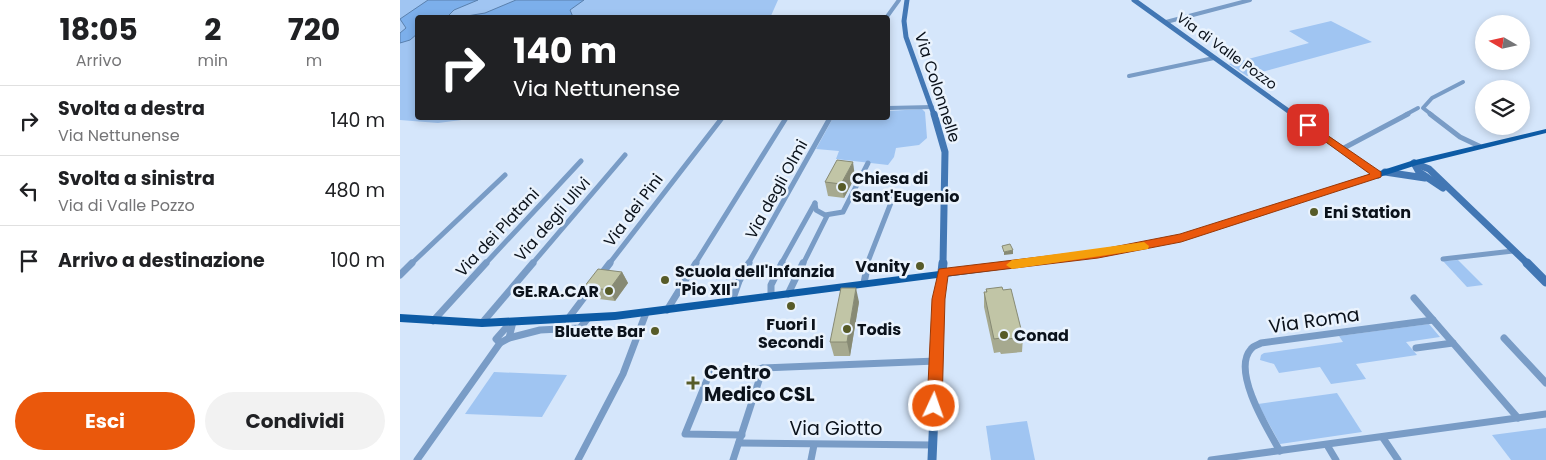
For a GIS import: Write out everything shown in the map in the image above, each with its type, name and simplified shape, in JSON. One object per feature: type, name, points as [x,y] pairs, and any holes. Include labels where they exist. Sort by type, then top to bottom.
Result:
[{"type":"main road","name":"Via Colonnelle","points":[[906,0],[904,19],[906,37],[943,139],[944,152],[943,273],[939,299],[932,460]]},
{"type":"main road","name":"Via di Valle Pozzo","points":[[1134,0],[1342,149],[1381,174]]},
{"type":"main road","points":[[400,318],[482,323],[567,320],[646,313],[864,283],[1098,254],[1181,238],[1414,163],[1546,131]]},
{"type":"main road","points":[[1434,179],[1436,157]]},
{"type":"main road","points":[[1414,163],[1418,170],[1434,179],[1453,194],[1546,282]]},
{"type":"main road","points":[[1381,174],[1407,174],[1434,179]]},
{"type":"street","points":[[888,15],[899,0]]},
{"type":"street","points":[[1166,22],[1250,0]]},
{"type":"street","points":[[1129,76],[1214,58]]},
{"type":"street","points":[[1463,82],[1432,98],[1422,108],[1460,137],[1478,146]]},
{"type":"street","points":[[890,108],[932,107]]},
{"type":"street","points":[[1342,149],[1418,108]]},
{"type":"street","name":"Via dei Pini","points":[[567,320],[720,120]]},
{"type":"street","points":[[667,310],[785,120]]},
{"type":"street","name":"Via degli Olmi","points":[[732,301],[739,281],[829,120]]},
{"type":"street","name":"Via degli Ulivi","points":[[482,323],[624,155]]},
{"type":"street","name":"Via dei Platani","points":[[433,321],[580,161]]},
{"type":"street","points":[[771,296],[771,285],[815,202],[817,212],[827,216],[843,212],[868,163]]},
{"type":"street","points":[[400,275],[505,175]]},
{"type":"street","points":[[852,196],[894,195],[867,265],[864,283]]},
{"type":"street","points":[[788,294],[827,216]]},
{"type":"street","points":[[1443,259],[1514,251]]},
{"type":"street","points":[[1414,298],[1518,418]]},
{"type":"street","points":[[578,460],[623,374],[646,313]]},
{"type":"street","points":[[417,460],[500,342],[540,330],[580,328],[588,318]]},
{"type":"street","name":"Via Roma","points":[[1280,451],[1256,403],[1248,382],[1246,358],[1252,348],[1261,344],[1434,320]]},
{"type":"street","points":[[509,338],[512,322]]},
{"type":"street","points":[[500,342],[496,339],[512,322]]},
{"type":"street","points":[[1504,338],[1546,383]]},
{"type":"street","points":[[1416,348],[1453,343]]},
{"type":"street","points":[[733,460],[763,368],[936,361]]},
{"type":"street","name":"Via Giotto","points":[[763,368],[752,371],[710,370],[685,434],[814,445],[932,445]]},
{"type":"street","points":[[1211,460],[1383,438],[1546,414]]},
{"type":"street","points":[[1383,438],[1398,460]]},
{"type":"street","points":[[810,460],[814,445]]},
{"type":"street","points":[[1327,445],[1336,460]]},
{"type":"shaded area","points":[[400,0],[778,0],[771,15],[415,15],[415,120],[461,120],[438,123],[400,120]]},
{"type":"shaded area","points":[[428,0],[478,0],[454,10],[449,15],[415,15],[415,36],[410,40],[400,43],[400,33],[406,28],[400,19]]},
{"type":"shaded area","points":[[516,0],[584,0],[570,10],[572,15],[473,15],[485,13]]},
{"type":"shaded area","points":[[1331,21],[1372,42],[1247,76],[1229,64],[1309,43],[1289,31]]},
{"type":"shaded area","points":[[922,109],[925,112],[927,138],[919,145],[896,148],[894,157],[888,165],[836,159],[839,151],[816,149],[832,120],[890,120],[890,111]]},
{"type":"shaded area","points":[[1458,260],[1483,285],[1467,287],[1443,261]]},
{"type":"shaded area","points":[[1429,324],[1440,337],[1406,342],[1417,355],[1356,364],[1366,379],[1331,384],[1320,367],[1279,373],[1274,364],[1260,360],[1261,355],[1264,353],[1343,342],[1339,336]]},
{"type":"shaded area","points":[[494,372],[567,375],[542,417],[465,414]]},
{"type":"shaded area","points":[[1337,393],[1362,432],[1280,444],[1258,404]]},
{"type":"shaded area","points":[[1027,421],[1035,460],[991,460],[986,426]]},
{"type":"shaded area","points":[[1546,428],[1546,460],[1511,460],[1492,435]]},
{"type":"building","points":[[837,160],[853,162],[841,184],[825,182]]},
{"type":"building","points":[[1010,244],[1013,250],[1004,252],[1002,246]]},
{"type":"building","points":[[598,269],[622,272],[609,290],[584,287]]},
{"type":"building","name":"Conad","points":[[1002,287],[1003,290],[1011,289],[1023,337],[994,339],[984,292],[987,292],[986,289]]},
{"type":"building","points":[[841,288],[856,288],[847,342],[830,342]]},
{"type":"slow traffic","points":[[1012,265],[1144,246]]},
{"type":"place","name":"Chiesa di Sant'Eugenio","points":[[842,187]]},
{"type":"place","name":"Eni Station","points":[[1314,212]]},
{"type":"place","name":"Vanity","points":[[920,266]]},
{"type":"place","name":"Scuola dell'Infanzia \"Pio XII\"","points":[[665,280]]},
{"type":"place","name":"GE.RA.CAR","points":[[609,291]]},
{"type":"place","name":"Fuori I Secondi","points":[[791,306]]},
{"type":"place","name":"Todis","points":[[847,329]]},
{"type":"place","name":"Bluette Bar","points":[[655,331]]},
{"type":"place","name":"Conad","points":[[1004,335]]},
{"type":"place","name":"Centro Medico CSL","points":[[693,383]]},
{"type":"route","points":[[934,406],[939,299],[943,273],[1098,254],[1181,238],[1215,229],[1378,175],[1308,125]]}]
